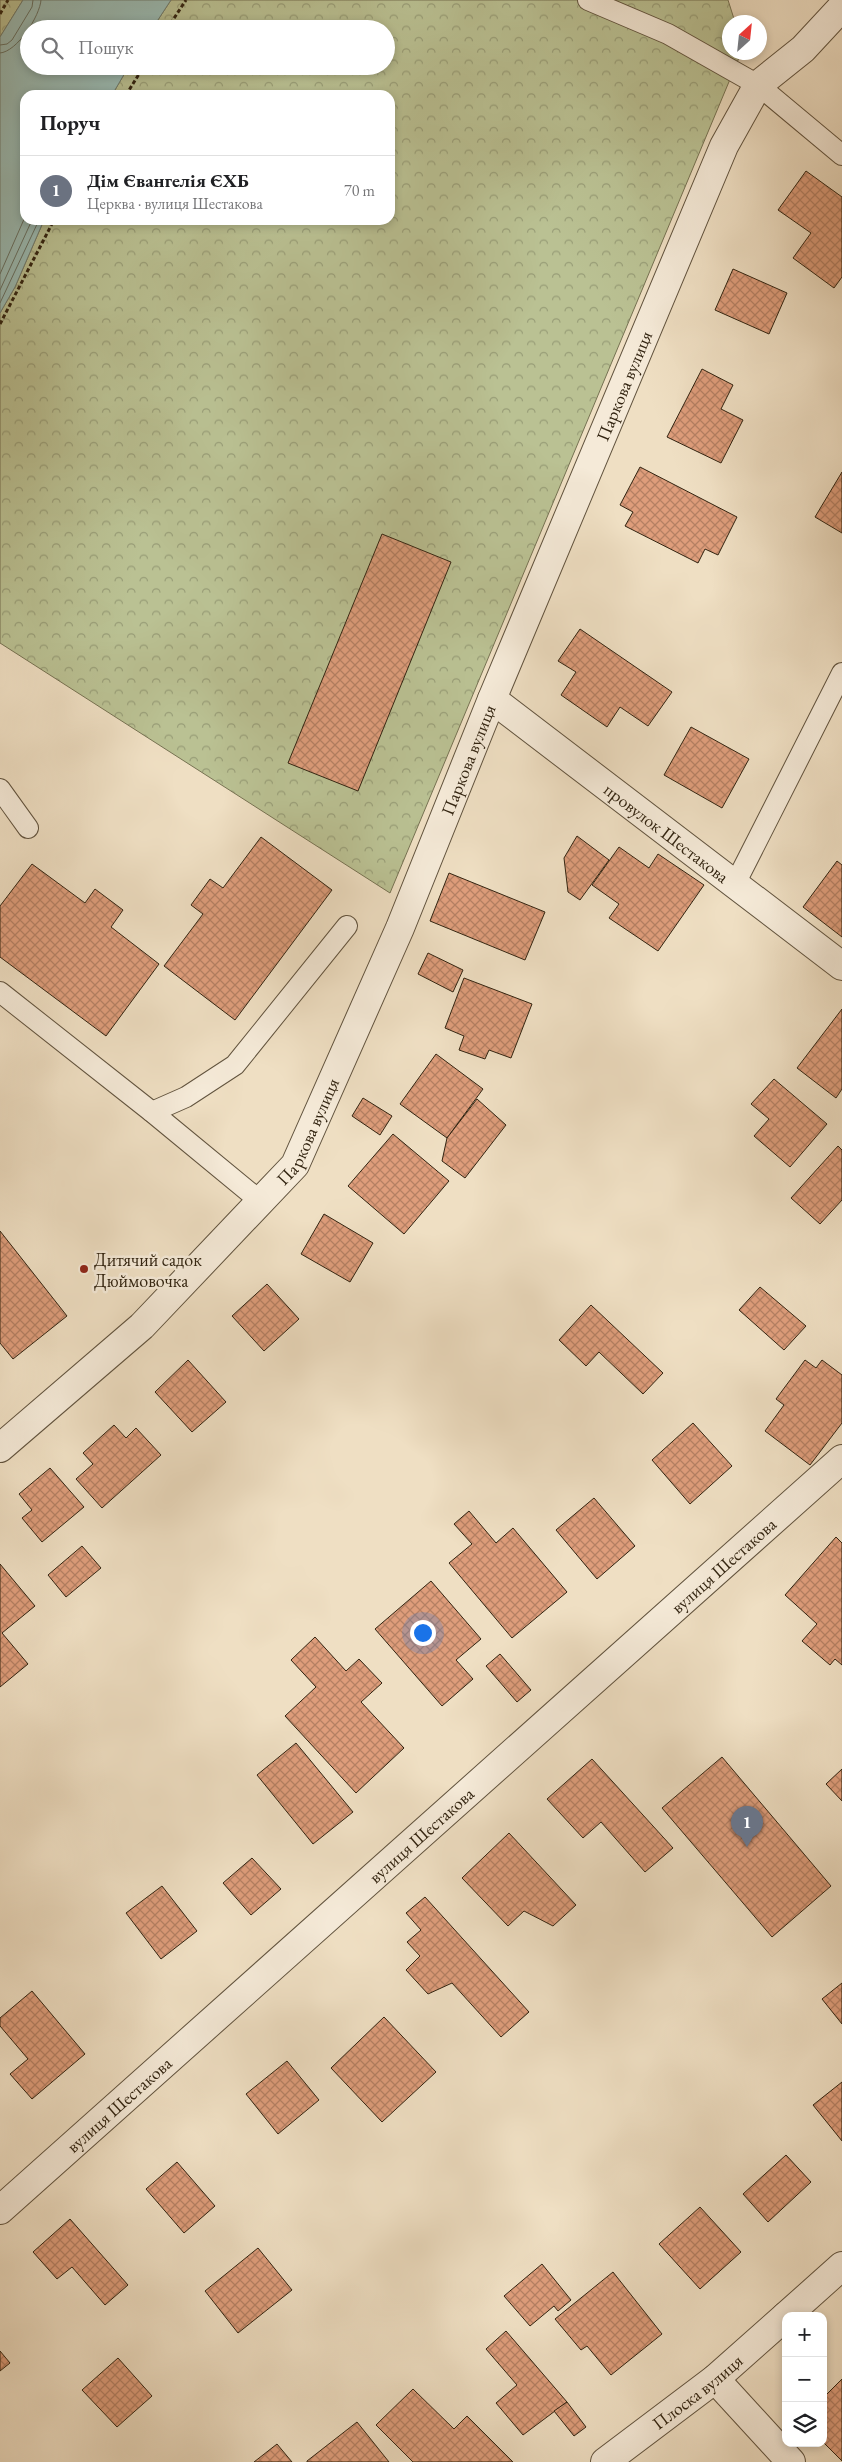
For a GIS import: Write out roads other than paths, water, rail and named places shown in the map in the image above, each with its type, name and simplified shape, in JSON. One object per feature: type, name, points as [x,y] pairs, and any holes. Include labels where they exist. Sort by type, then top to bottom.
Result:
[{"type":"street","name":"Паркова вулиця","points":[[0,1448],[142,1326],[295,1164],[400,928],[492,699],[724,146],[758,85],[803,49],[842,7]]},
{"type":"street","name":"провулок Шестакова","points":[[492,699],[734,886],[842,966]]},
{"type":"street","name":"вулиця Шестакова","points":[[0,2210],[842,1459]]},
{"type":"street","name":"Плоска вулиця","points":[[790,2312],[842,2266]]},
{"type":"street","name":"Плоска вулиця","points":[[605,2462],[715,2379],[782,2320]]},
{"type":"street","points":[[715,2379],[791,2462]]},
{"type":"lane","points":[[588,0],[668,34],[758,85],[842,155]]},
{"type":"lane","points":[[734,886],[842,673]]},
{"type":"lane","points":[[0,789],[28,828]]},
{"type":"lane","points":[[152,1112],[186,1097],[235,1065],[347,926]]},
{"type":"lane","points":[[0,992],[152,1112],[260,1201]]},
{"type":"water","points":[[23,0],[171,0],[158,20],[20,20],[20,75],[124,75],[115,90],[20,90],[20,225],[42,225],[15,287],[0,313],[0,37]]},
{"type":"place","name":"Дитячий садок Дюймовочка","points":[[84,1269]]},
{"type":"place","name":"Дім Євангелія ЄХБ","points":[[747,1847]]}]
